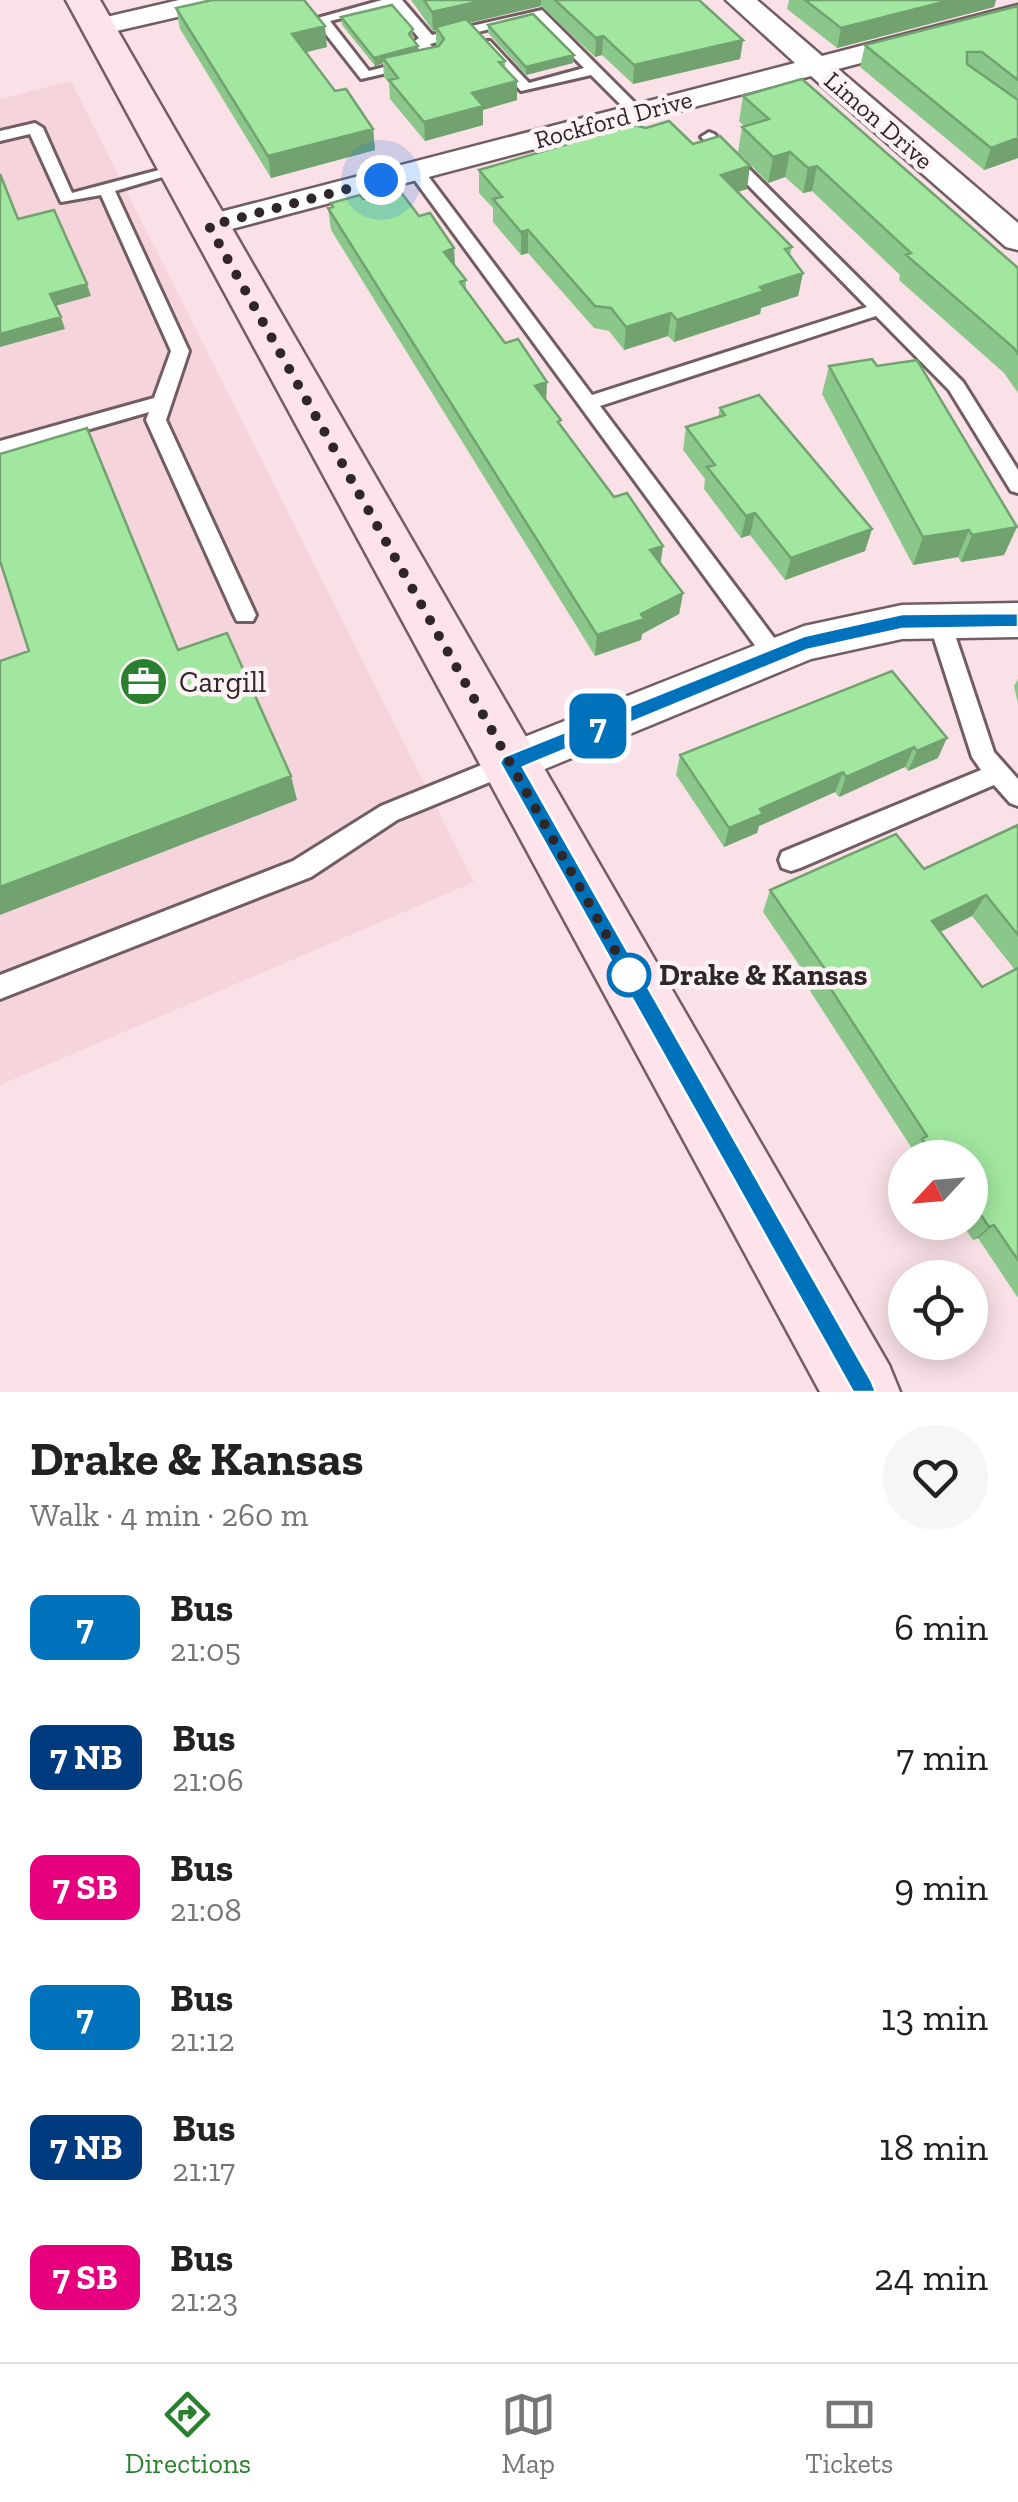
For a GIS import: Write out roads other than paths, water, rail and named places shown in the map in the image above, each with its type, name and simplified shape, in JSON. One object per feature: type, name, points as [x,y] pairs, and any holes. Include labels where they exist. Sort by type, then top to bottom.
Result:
[{"type":"main road","points":[[90,13],[862,1392]]},
{"type":"street","points":[[90,13],[141,0]]},
{"type":"street","points":[[90,13],[215,0]]},
{"type":"street","name":"Limon Drive","points":[[740,0],[818,67],[1005,214],[1018,240]]},
{"type":"street","name":"Rockford Drive","points":[[209,226],[1018,14]]},
{"type":"street","points":[[510,763],[773,653],[866,627],[939,620],[1018,620]]},
{"type":"lane","points":[[429,40],[396,1],[356,5],[322,19],[366,76],[434,58],[420,42],[429,40],[471,29],[538,13],[637,112]]},
{"type":"lane","points":[[471,29],[526,88],[595,70]]},
{"type":"lane","points":[[0,136],[35,128],[67,199],[178,170]]},
{"type":"lane","points":[[708,137],[956,386],[1018,486]]},
{"type":"lane","points":[[416,171],[773,653]]},
{"type":"lane","points":[[106,188],[180,351],[156,420],[245,615]]},
{"type":"lane","points":[[586,404],[880,310]]},
{"type":"lane","points":[[0,448],[162,402]]},
{"type":"lane","points":[[939,620],[977,739],[997,774],[1018,796]]},
{"type":"lane","points":[[0,988],[302,869],[389,814],[510,763]]},
{"type":"lane","points":[[791,860],[997,774]]},
{"type":"place","name":"Cargill","points":[[144,682]]},
{"type":"place","name":"Drake & Kansas","points":[[629,975]]}]
